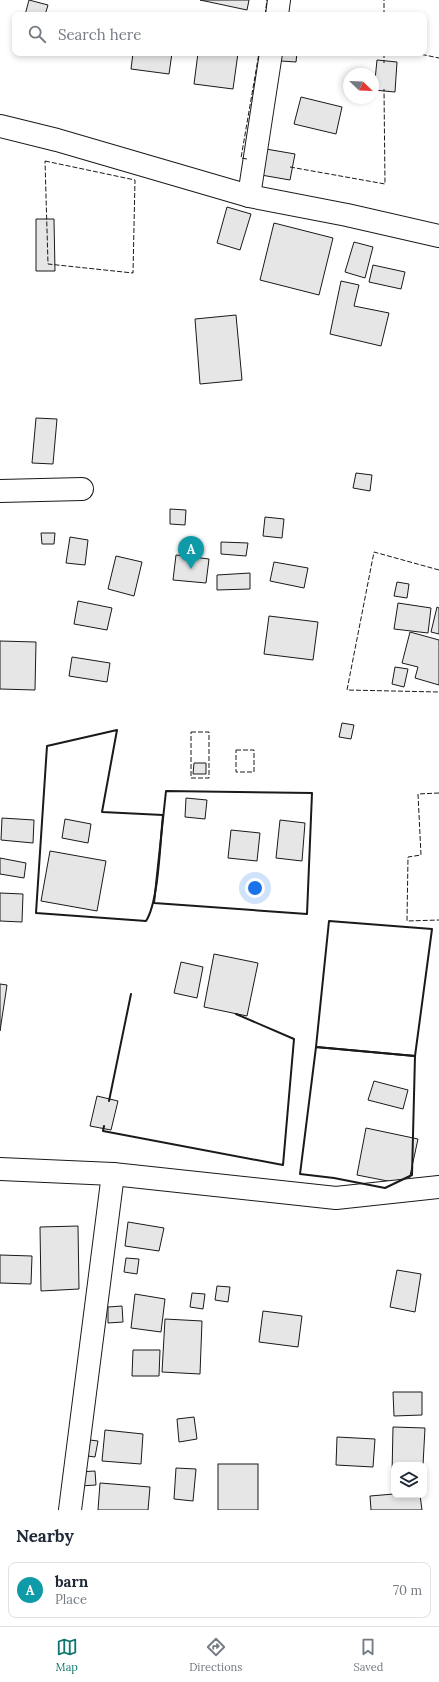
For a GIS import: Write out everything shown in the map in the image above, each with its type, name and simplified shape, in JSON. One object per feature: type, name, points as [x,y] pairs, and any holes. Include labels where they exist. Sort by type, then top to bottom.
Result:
[{"type":"street","points":[[277,12],[279,0]]},
{"type":"street","points":[[249,196],[271,56]]},
{"type":"street","points":[[0,126],[57,140],[249,196],[347,215],[439,236]]},
{"type":"street","points":[[0,491],[82,489]]},
{"type":"street","points":[[0,1169],[113,1174],[336,1198],[439,1186]]},
{"type":"street","points":[[70,1510],[113,1174]]},
{"type":"building","points":[[29,0],[48,5],[46,12],[26,12]]},
{"type":"building","points":[[200,0],[249,0],[247,10]]},
{"type":"building","points":[[133,56],[172,56],[169,74],[131,69]]},
{"type":"building","points":[[198,56],[238,56],[233,89],[194,84]]},
{"type":"building","points":[[282,56],[297,56],[296,62],[281,61]]},
{"type":"building","points":[[377,60],[397,62],[395,92],[379,90],[379,68],[376,68]]},
{"type":"building","points":[[301,97],[342,107],[336,134],[294,124]]},
{"type":"building","points":[[266,149],[295,154],[290,180],[261,175]]},
{"type":"building","points":[[227,207],[251,214],[240,250],[217,243]]},
{"type":"building","points":[[36,219],[54,219],[55,271],[36,271]]},
{"type":"building","points":[[274,223],[333,238],[319,295],[260,280]]},
{"type":"building","points":[[354,242],[373,247],[365,278],[345,272]]},
{"type":"building","points":[[373,265],[405,272],[401,289],[369,282]]},
{"type":"building","points":[[341,281],[359,285],[354,306],[389,313],[381,346],[330,334]]},
{"type":"building","points":[[236,315],[242,380],[200,384],[195,319]]},
{"type":"building","points":[[36,418],[57,419],[53,464],[32,463]]},
{"type":"building","points":[[356,473],[372,475],[370,491],[353,488]]},
{"type":"building","points":[[170,509],[186,510],[185,525],[170,524]]},
{"type":"building","points":[[265,517],[284,519],[282,538],[263,536]]},
{"type":"building","points":[[41,533],[55,533],[54,544],[42,544]]},
{"type":"building","points":[[70,537],[88,540],[85,565],[66,563]]},
{"type":"building","points":[[221,542],[248,543],[246,556],[221,554]]},
{"type":"building","points":[[176,555],[209,559],[206,583],[173,580]]},
{"type":"building","points":[[116,556],[142,562],[134,596],[108,589]]},
{"type":"building","points":[[274,562],[308,568],[304,588],[270,581]]},
{"type":"building","points":[[250,573],[250,589],[217,590],[217,575]]},
{"type":"building","points":[[397,582],[409,584],[407,598],[394,596]]},
{"type":"building","points":[[78,601],[112,608],[107,630],[74,624]]},
{"type":"building","points":[[398,603],[431,608],[428,633],[394,629]]},
{"type":"building","points":[[437,607],[439,608],[439,634],[431,632]]},
{"type":"building","points":[[269,616],[318,622],[313,660],[264,654]]},
{"type":"building","points":[[410,632],[439,640],[439,685],[415,678],[418,667],[402,663]]},
{"type":"building","points":[[0,641],[36,642],[35,690],[0,689]]},
{"type":"building","points":[[72,657],[110,663],[107,682],[69,676]]},
{"type":"building","points":[[395,667],[408,669],[404,687],[392,684]]},
{"type":"building","points":[[342,723],[354,725],[351,739],[339,737]]},
{"type":"building","points":[[194,763],[206,763],[206,774],[193,774]]},
{"type":"building","points":[[186,798],[207,800],[205,819],[185,817]]},
{"type":"building","points":[[2,818],[34,820],[33,843],[1,840]]},
{"type":"building","points":[[65,819],[91,824],[88,843],[62,838]]},
{"type":"building","points":[[280,820],[305,823],[302,861],[276,858]]},
{"type":"building","points":[[231,830],[260,833],[257,861],[228,858]]},
{"type":"building","points":[[50,851],[106,861],[97,911],[41,901]]},
{"type":"building","points":[[0,858],[26,863],[24,878],[0,874]]},
{"type":"building","points":[[0,893],[23,894],[22,922],[0,921]]},
{"type":"building","points":[[214,954],[258,963],[247,1016],[204,1007]]},
{"type":"building","points":[[181,962],[203,967],[197,998],[174,993]]},
{"type":"building","points":[[0,984],[7,985],[0,1031]]},
{"type":"building","points":[[374,1081],[408,1090],[403,1109],[368,1100]]},
{"type":"building","points":[[97,1096],[118,1101],[111,1130],[90,1126]]},
{"type":"building","points":[[366,1128],[418,1139],[408,1185],[357,1175]]},
{"type":"building","points":[[128,1222],[164,1228],[159,1251],[125,1246]]},
{"type":"building","points":[[78,1226],[79,1289],[41,1291],[40,1227]]},
{"type":"building","points":[[0,1255],[32,1256],[31,1284],[0,1283]]},
{"type":"building","points":[[126,1258],[139,1259],[137,1274],[124,1272]]},
{"type":"building","points":[[397,1270],[421,1274],[415,1312],[390,1307]]},
{"type":"building","points":[[217,1286],[230,1287],[228,1302],[215,1300]]},
{"type":"building","points":[[192,1293],[205,1294],[203,1309],[190,1307]]},
{"type":"building","points":[[135,1294],[165,1299],[161,1332],[131,1328]]},
{"type":"building","points":[[122,1306],[123,1322],[108,1323],[108,1307]]},
{"type":"building","points":[[263,1311],[302,1316],[298,1347],[259,1342]]},
{"type":"building","points":[[165,1319],[202,1321],[200,1374],[162,1372]]},
{"type":"building","points":[[133,1350],[160,1350],[159,1376],[132,1376]]},
{"type":"building","points":[[393,1392],[422,1392],[422,1415],[394,1416]]},
{"type":"building","points":[[194,1417],[197,1439],[179,1442],[177,1419]]},
{"type":"building","points":[[393,1427],[425,1428],[423,1462],[392,1462]]},
{"type":"building","points":[[105,1430],[143,1434],[141,1464],[102,1461]]},
{"type":"building","points":[[337,1437],[375,1439],[373,1467],[336,1465]]},
{"type":"building","points":[[82,1439],[98,1441],[95,1457],[80,1455]]},
{"type":"building","points":[[218,1464],[258,1464],[258,1510],[218,1510]]},
{"type":"building","points":[[176,1468],[196,1469],[193,1501],[174,1499]]},
{"type":"building","points":[[95,1471],[96,1485],[80,1486],[78,1472]]},
{"type":"building","points":[[100,1483],[150,1487],[148,1510],[98,1510]]},
{"type":"building","points":[[391,1494],[391,1498],[420,1498],[422,1510],[371,1510],[370,1496]]},
{"type":"fence","points":[[265,12],[267,0]]},
{"type":"fence","points":[[384,0],[384,12]]},
{"type":"fence","points":[[247,159],[241,158],[258,56]]},
{"type":"fence","points":[[384,56],[384,63]]},
{"type":"fence","points":[[427,56],[439,58]]},
{"type":"fence","points":[[290,167],[385,184],[384,89]]},
{"type":"fence","points":[[45,161],[135,180],[133,273],[48,264],[45,161]]},
{"type":"fence","points":[[439,570],[374,552],[347,690],[439,692]]},
{"type":"fence","points":[[191,732],[209,732],[209,778],[191,778],[191,732]]},
{"type":"fence","points":[[236,750],[254,750],[254,772],[236,772],[236,750]]},
{"type":"fence","points":[[439,793],[418,794],[421,855],[408,857],[407,921],[439,920]]},
{"type":"wall","points":[[117,730],[102,812],[163,815],[156,886],[150,912],[146,921],[36,913],[47,746],[117,730]]},
{"type":"wall","points":[[166,791],[312,793],[307,914],[154,903],[166,791]]},
{"type":"wall","points":[[329,921],[432,929],[415,1056],[316,1047],[329,921]]},
{"type":"wall","points":[[109,1101],[131,994]]},
{"type":"wall","points":[[104,1126],[103,1131],[283,1165],[294,1039],[236,1014]]},
{"type":"wall","points":[[316,1047],[415,1056],[412,1175],[385,1188],[334,1178],[300,1174],[316,1047]]},
{"type":"place","name":"barn","points":[[191,569]]}]
